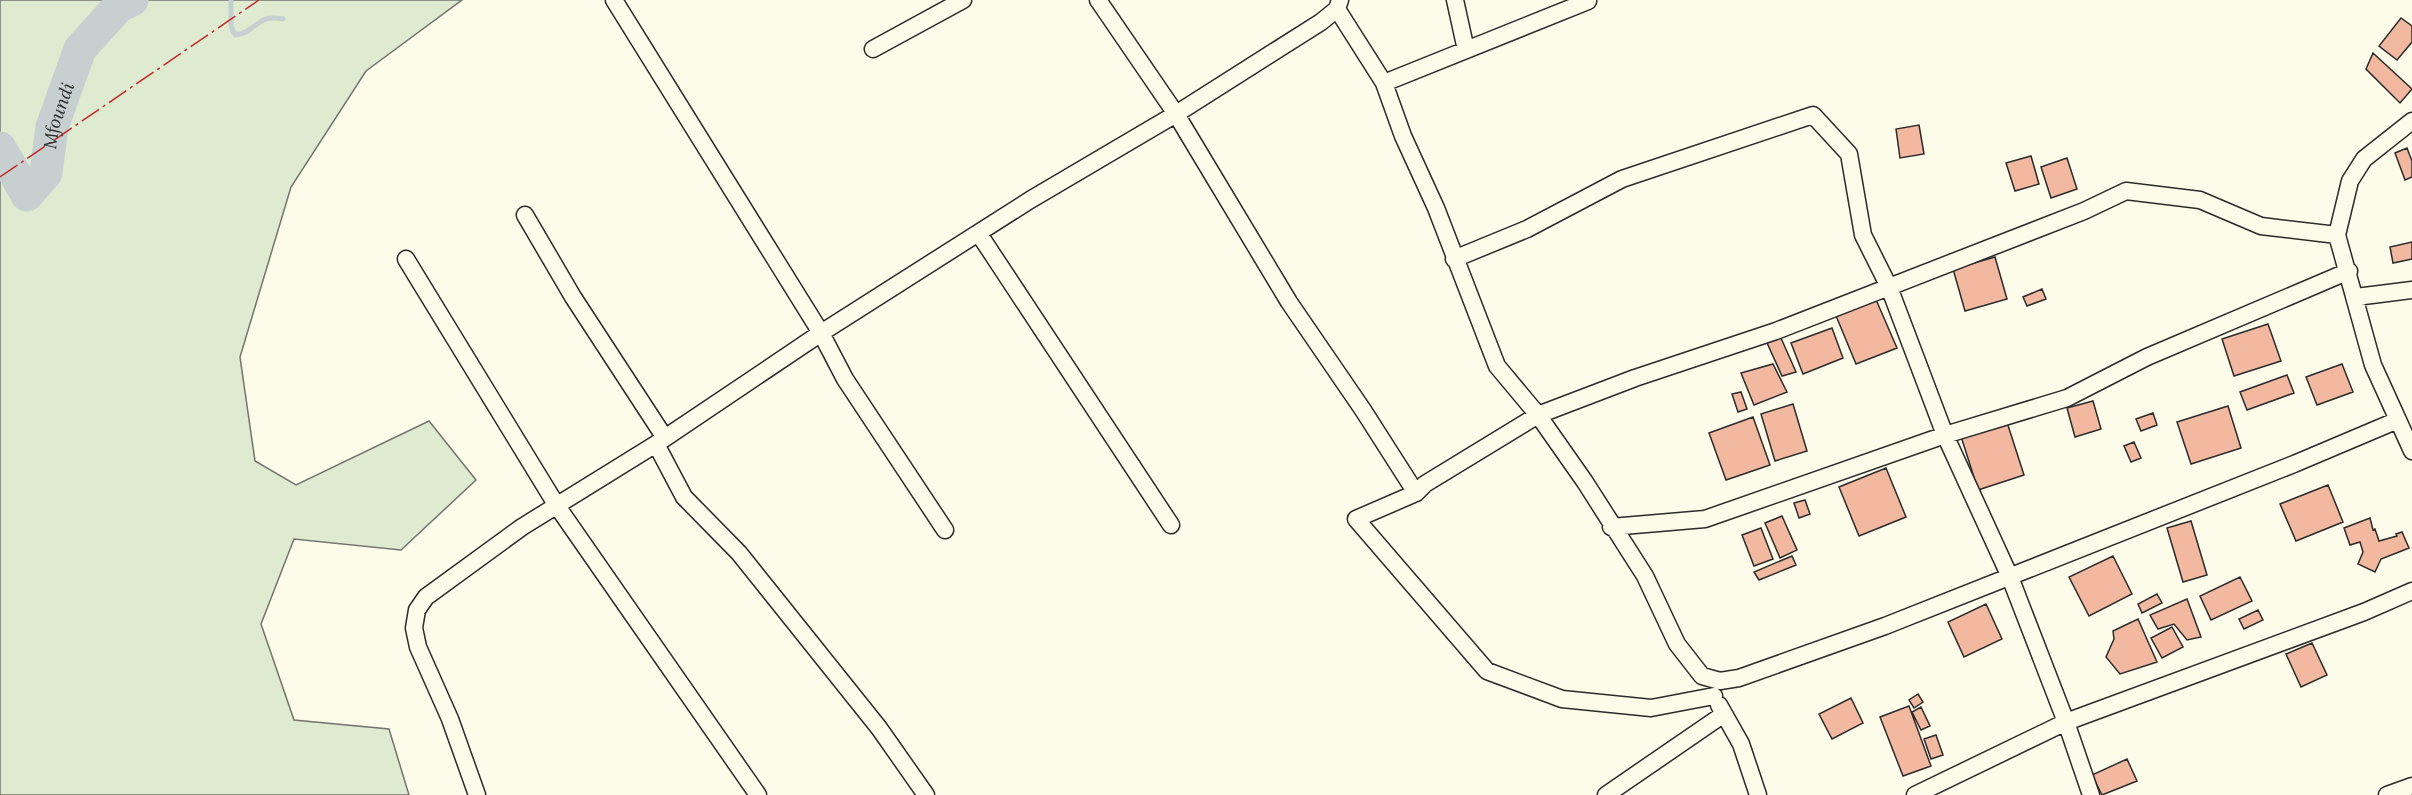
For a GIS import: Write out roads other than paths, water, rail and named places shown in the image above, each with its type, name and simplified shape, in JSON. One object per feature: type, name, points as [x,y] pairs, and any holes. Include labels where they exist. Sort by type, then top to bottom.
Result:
[{"type":"street","points":[[614,0],[822,333],[845,379],[945,530]]},
{"type":"street","points":[[873,49],[963,0]]},
{"type":"street","points":[[1098,0],[1176,114],[1289,302],[1363,410],[1416,493]]},
{"type":"street","points":[[1455,0],[1466,50]]},
{"type":"street","points":[[1384,82],[1588,1]]},
{"type":"street","points":[[477,795],[450,719],[418,647],[414,628],[417,610],[426,597],[557,506],[661,441],[822,333],[1030,200],[1176,114],[1321,22],[1339,4],[1384,82],[1402,136],[1436,208],[1497,366],[1538,415],[1585,482],[1611,527],[1645,576],[1677,644],[1702,675],[1741,744],[1758,795]]},
{"type":"street","points":[[1454,259],[1527,229],[1622,179],[1813,115],[1850,154],[1863,235],[1889,286],[1945,435],[2010,577],[2066,722],[2091,795]]},
{"type":"street","points":[[2412,121],[2364,159],[2350,181],[2337,235],[2349,271],[2373,365],[2412,451]]},
{"type":"street","points":[[1714,696],[1651,708],[1562,699],[1487,670],[1356,519],[1416,493],[1425,484],[1538,415],[1635,378],[1776,331],[2084,211],[2126,191],[2200,200],[2261,226],[2337,235]]},
{"type":"street","points":[[525,215],[661,441],[684,496],[739,552],[879,728],[926,795]]},
{"type":"street","points":[[979,234],[1171,525]]},
{"type":"street","points":[[406,259],[557,506],[758,795]]},
{"type":"street","points":[[1611,527],[1705,519],[1945,435],[2067,398],[2147,357],[2349,271]]},
{"type":"street","points":[[2356,297],[2412,290]]},
{"type":"street","points":[[1702,675],[1720,681],[1739,678],[1885,626],[2294,464],[2398,420]]},
{"type":"street","points":[[1915,795],[2066,722],[2364,612],[2412,591]]},
{"type":"street","points":[[1606,795],[1724,714]]},
{"type":"street","points":[[2386,795],[2412,786]]},
{"type":"waterway","name":"Mfoundi","points":[[0,148],[27,195],[46,173],[52,127],[80,49],[119,6],[132,0]]},
{"type":"waterway","points":[[231,0],[231,26],[235,35],[248,31],[267,19],[283,19]]}]
